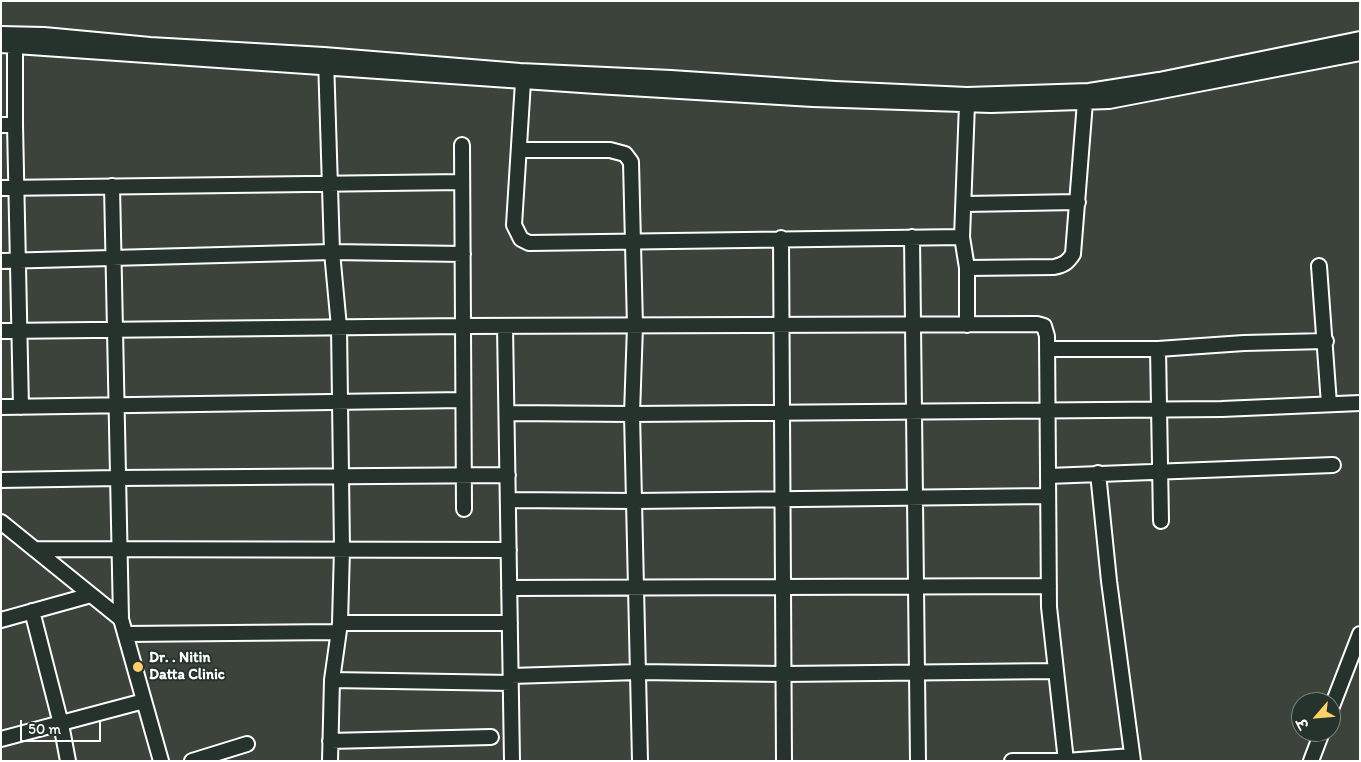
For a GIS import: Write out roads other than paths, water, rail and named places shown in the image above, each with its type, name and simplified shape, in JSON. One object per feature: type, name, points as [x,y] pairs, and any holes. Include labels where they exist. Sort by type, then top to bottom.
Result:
[{"type":"street","points":[[1,34],[44,35],[326,61],[523,82],[813,99],[967,104],[1109,101],[1360,53]]},
{"type":"street","points":[[20,406],[16,188],[8,125],[8,46],[671,78],[835,89],[977,94],[1089,91],[1159,80],[1360,39]]},
{"type":"street","points":[[326,61],[332,252],[339,327],[342,549],[339,627],[332,680],[330,761]]},
{"type":"street","points":[[523,82],[514,225],[521,239],[529,243],[781,238],[962,237]]},
{"type":"street","points":[[967,268],[1054,267],[1069,261],[1073,254],[1085,102]]},
{"type":"street","points":[[967,104],[965,204],[962,237],[967,268],[967,325]]},
{"type":"street","points":[[462,145],[464,509]]},
{"type":"street","points":[[520,150],[610,150],[625,154],[631,162],[635,326],[632,414],[640,761]]},
{"type":"street","points":[[1,188],[331,182],[462,182]]},
{"type":"street","points":[[112,186],[121,619],[161,761]]},
{"type":"street","points":[[965,204],[1078,202]]},
{"type":"street","points":[[912,237],[918,761]]},
{"type":"street","points":[[781,238],[784,761]]},
{"type":"street","points":[[1,261],[332,252],[462,254]]},
{"type":"street","points":[[1319,266],[1326,341],[1329,404]]},
{"type":"street","points":[[1,332],[463,326],[913,324],[1037,324],[1044,326],[1047,336],[1049,607],[1066,761]]},
{"type":"street","points":[[505,326],[512,761]]},
{"type":"street","points":[[1047,349],[1158,349],[1244,343],[1326,341]]},
{"type":"street","points":[[1158,349],[1161,521]]},
{"type":"street","points":[[1,407],[463,400]]},
{"type":"street","points":[[507,413],[632,414],[1159,410],[1222,409],[1360,402]]},
{"type":"street","points":[[1048,476],[1098,473],[1160,473],[1333,464]]},
{"type":"street","points":[[1012,761],[1133,758],[1109,581],[1098,473]]},
{"type":"street","points":[[1,480],[508,475]]},
{"type":"street","points":[[508,500],[635,501],[1048,496]]},
{"type":"street","points":[[1,522],[121,619]]},
{"type":"street","points":[[34,549],[509,550]]},
{"type":"street","points":[[509,588],[1049,586]]},
{"type":"street","points":[[1,620],[91,595]]},
{"type":"street","points":[[32,612],[61,724],[68,761]]},
{"type":"street","points":[[125,634],[510,623]]},
{"type":"street","points":[[1338,692],[1360,634]]},
{"type":"street","points":[[332,680],[511,679],[638,672],[784,674],[1056,671]]},
{"type":"street","points":[[1,739],[144,702]]},
{"type":"street","points":[[330,741],[491,737]]},
{"type":"street","points":[[1311,761],[1318,742]]},
{"type":"street","points":[[192,761],[247,744]]},
{"type":"place","name":"Dr. . Nitin Datta Clinic","points":[[138,667]]}]
